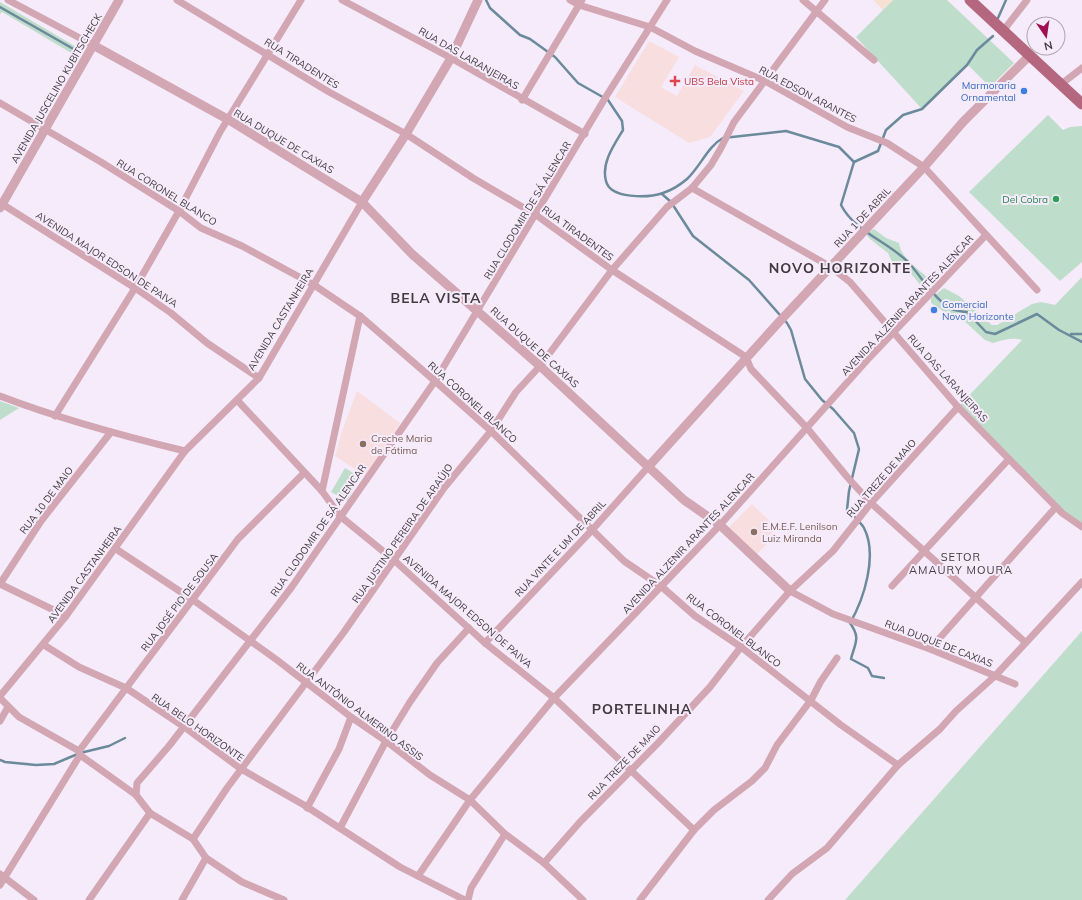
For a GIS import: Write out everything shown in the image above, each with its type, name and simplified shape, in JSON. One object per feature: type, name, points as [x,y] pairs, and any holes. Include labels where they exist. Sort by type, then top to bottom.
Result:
[{"type":"main road","points":[[970,0],[1026,53]]},
{"type":"main road","points":[[1029,56],[1082,104]]},
{"type":"street","name":"RUA DUQUE DE CAXIAS","points":[[8,0],[229,120],[362,202],[412,254],[478,310],[540,366],[684,500],[720,525],[790,592],[833,614],[930,649],[1014,684]]},
{"type":"street","name":"AVENIDA JUSCELINO KUBITSCHECK","points":[[1,205],[119,0]]},
{"type":"street","name":"RUA TIRADENTES","points":[[177,0],[329,92],[406,134],[473,178],[536,215],[612,270],[746,357],[751,369],[807,428],[848,478],[871,503]]},
{"type":"street","points":[[54,416],[135,288],[179,211],[220,132],[229,120],[301,0]]},
{"type":"street","name":"RUA DAS LARANJEIRAS","points":[[342,0],[451,58],[522,100],[585,134]]},
{"type":"street","name":"AVENIDA CASTANHEIRA","points":[[0,697],[44,645],[66,616],[116,549],[185,451],[259,378],[362,202],[406,134],[451,58],[478,0]]},
{"type":"street","name":"RUA EDSON ARANTES","points":[[570,0],[650,27],[695,50],[764,81],[847,127],[887,142],[924,167],[1037,290]]},
{"type":"street","name":"RUA CLODOMIR DE SÁ ALENCAR","points":[[136,795],[137,783],[150,769],[291,588],[435,381],[585,134],[607,95],[667,0]]},
{"type":"street","points":[[803,0],[874,60]]},
{"type":"street","name":"RUA JUSTINO PEREIRA DE ARAÚJO","points":[[193,839],[241,769],[344,632],[395,561],[444,488],[491,431],[516,392],[540,366],[612,270],[667,207],[692,188],[718,154],[734,122],[815,11],[825,0]]},
{"type":"street","points":[[1003,32],[1027,0]]},
{"type":"street","points":[[522,100],[581,3]]},
{"type":"street","name":"RUA 1 DE ABRIL","points":[[649,466],[746,357],[924,167],[963,122],[1029,56]]},
{"type":"street","points":[[1060,85],[1082,68]]},
{"type":"street","name":"RUA CORONEL BLANCO","points":[[0,103],[179,211],[201,228],[242,246],[314,285],[360,316],[491,431],[624,560],[662,587],[695,616],[811,700],[841,725],[898,765]]},
{"type":"street","name":"RUA DAS LARANJEIRAS","points":[[692,188],[831,267],[850,282],[958,407],[1056,507],[1082,527]]},
{"type":"street","name":"AVENIDA MAJOR EDSON DE PAIVA","points":[[1,205],[135,288],[176,317],[207,343],[259,378]]},
{"type":"street","name":"AVENIDA ALZENIR ARANTES ALENCAR","points":[[418,876],[470,800],[554,698],[720,525],[893,332],[937,288],[986,235]]},
{"type":"street","points":[[322,491],[360,316]]},
{"type":"street","points":[[0,396],[54,416],[185,451]]},
{"type":"street","name":"AVENIDA MAJOR EDSON DE PAIVA","points":[[237,400],[322,491],[340,516],[395,561],[485,643],[554,698],[694,830]]},
{"type":"street","name":"RUA TREZE DE MAIO","points":[[544,863],[710,687],[741,648],[790,592],[833,551],[871,503],[958,407]]},
{"type":"street","name":"RUA 10 DE MAIO","points":[[0,584],[55,502],[111,432]]},
{"type":"street","points":[[892,586],[1009,459]]},
{"type":"street","name":"RUA VINTE E UM DE ABRIL","points":[[485,643],[593,529],[649,466]]},
{"type":"street","name":"RUA JOSÉ PIO DE SOUSA","points":[[0,885],[3,876],[80,753],[126,688],[238,539],[304,473]]},
{"type":"street","points":[[871,503],[1025,642]]},
{"type":"street","points":[[930,649],[1056,507]]},
{"type":"street","name":"RUA ANTÔNIO ALMERINO ASSIS","points":[[116,549],[250,640],[305,683],[386,741],[430,775],[470,800],[505,834],[544,863],[583,900]]},
{"type":"street","points":[[768,900],[792,874],[832,843],[898,765],[940,729],[956,711],[995,676],[1082,582]]},
{"type":"street","points":[[0,584],[66,616]]},
{"type":"street","points":[[340,828],[386,741],[437,663],[469,628]]},
{"type":"street","name":"RUA BELO HORIZONTE","points":[[44,645],[79,667],[126,688],[183,726],[241,769],[340,828],[400,867],[466,900]]},
{"type":"street","points":[[640,900],[694,830],[714,810],[752,781],[765,768],[777,745],[811,700],[821,681],[837,658]]},
{"type":"street","points":[[0,697],[8,708],[19,717],[80,753],[136,795],[150,813],[193,839],[206,858],[242,882],[284,900]]},
{"type":"street","points":[[0,721],[8,708]]},
{"type":"street","points":[[307,808],[339,748],[351,717]]},
{"type":"street","points":[[89,900],[150,813]]},
{"type":"street","points":[[466,900],[471,888],[505,834]]},
{"type":"street","points":[[182,900],[206,858]]},
{"type":"street","points":[[3,876],[34,900]]},
{"type":"shaded area","points":[[873,0],[893,0],[883,10]]},
{"type":"shaded area","points":[[649,41],[679,57],[661,87],[677,96],[695,65],[744,91],[710,137],[689,143],[615,97]]},
{"type":"shaded area","name":"Creche Maria de Fátima","points":[[357,391],[400,423],[366,476],[335,456],[342,431]]},
{"type":"shaded area","name":"E.M.E.F. Lenilson Luiz Miranda","points":[[752,504],[777,528],[770,535],[773,538],[757,554],[729,527]]},
{"type":"green space","points":[[893,0],[947,0],[1014,63],[990,87],[968,65],[922,109],[856,37]]},
{"type":"green space","points":[[0,2],[78,48],[78,53],[73,54],[2,12],[0,14]]},
{"type":"green space","points":[[1048,115],[1063,130],[1070,127],[1082,126],[1082,262],[1060,281],[969,192]]},
{"type":"green space","points":[[874,229],[886,238],[899,243],[903,253],[916,268],[931,280],[930,282],[922,287],[903,264],[895,264],[892,262],[888,253],[866,234]]},
{"type":"green space","points":[[1082,277],[1082,526],[1056,507],[958,407],[1022,340],[1011,339],[993,343],[985,340],[961,318],[943,311],[931,303],[931,298],[944,288],[959,296],[992,325],[997,325],[1032,304],[1041,302],[1055,305]]},
{"type":"green space","points":[[0,401],[19,408],[0,420]]},
{"type":"green space","points":[[345,468],[360,477],[347,501],[331,492]]},
{"type":"green space","points":[[1082,631],[1082,900],[845,900]]},
{"type":"waterway","points":[[486,0],[490,8],[520,35],[530,39],[555,57],[578,83],[608,100],[622,121],[623,130],[609,154],[605,168],[606,181],[609,187],[614,191],[630,196],[648,196],[670,190],[687,179],[708,151],[723,138],[786,131],[839,147],[854,162]]},
{"type":"waterway","points":[[998,18],[1006,0]]},
{"type":"waterway","points":[[0,7],[77,51]]},
{"type":"waterway","points":[[854,162],[878,151],[886,130],[903,115],[922,109],[967,65],[977,50],[993,36]]},
{"type":"waterway","points":[[854,162],[841,205],[854,222],[908,262],[941,302],[949,308],[967,312],[986,332],[995,334],[1037,314],[1059,330],[1082,342]]},
{"type":"waterway","points":[[662,194],[671,202],[693,236],[749,280],[787,323],[791,330],[805,379],[822,400],[833,409],[854,433],[859,449],[849,491],[847,510],[864,528],[870,551],[868,577],[860,602],[850,623],[856,637],[851,659],[868,668],[872,676],[884,678]]},
{"type":"waterway","points":[[1071,334],[1082,334]]},
{"type":"waterway","points":[[0,760],[5,762],[36,765],[54,764],[80,753],[109,746],[125,738]]},
{"type":"place","name":"UBS Bela Vista","points":[[675,81]]},
{"type":"place","name":"Marmoraria Ornamental","points":[[1024,91]]},
{"type":"place","name":"Del Cobra","points":[[1056,199]]},
{"type":"place","name":"Comercial Novo Horizonte","points":[[934,310]]},
{"type":"place","name":"Creche Maria de Fátima","points":[[363,444]]},
{"type":"place","name":"E.M.E.F. Lenilson Luiz Miranda","points":[[754,532]]},
{"type":"district","name":"NOVO HORIZONTE","points":[[840,268]]},
{"type":"district","name":"BELA VISTA","points":[[436,298]]},
{"type":"district","name":"SETOR AMAURY MOURA","points":[[961,563]]},
{"type":"district","name":"PORTELINHA","points":[[642,709]]}]
